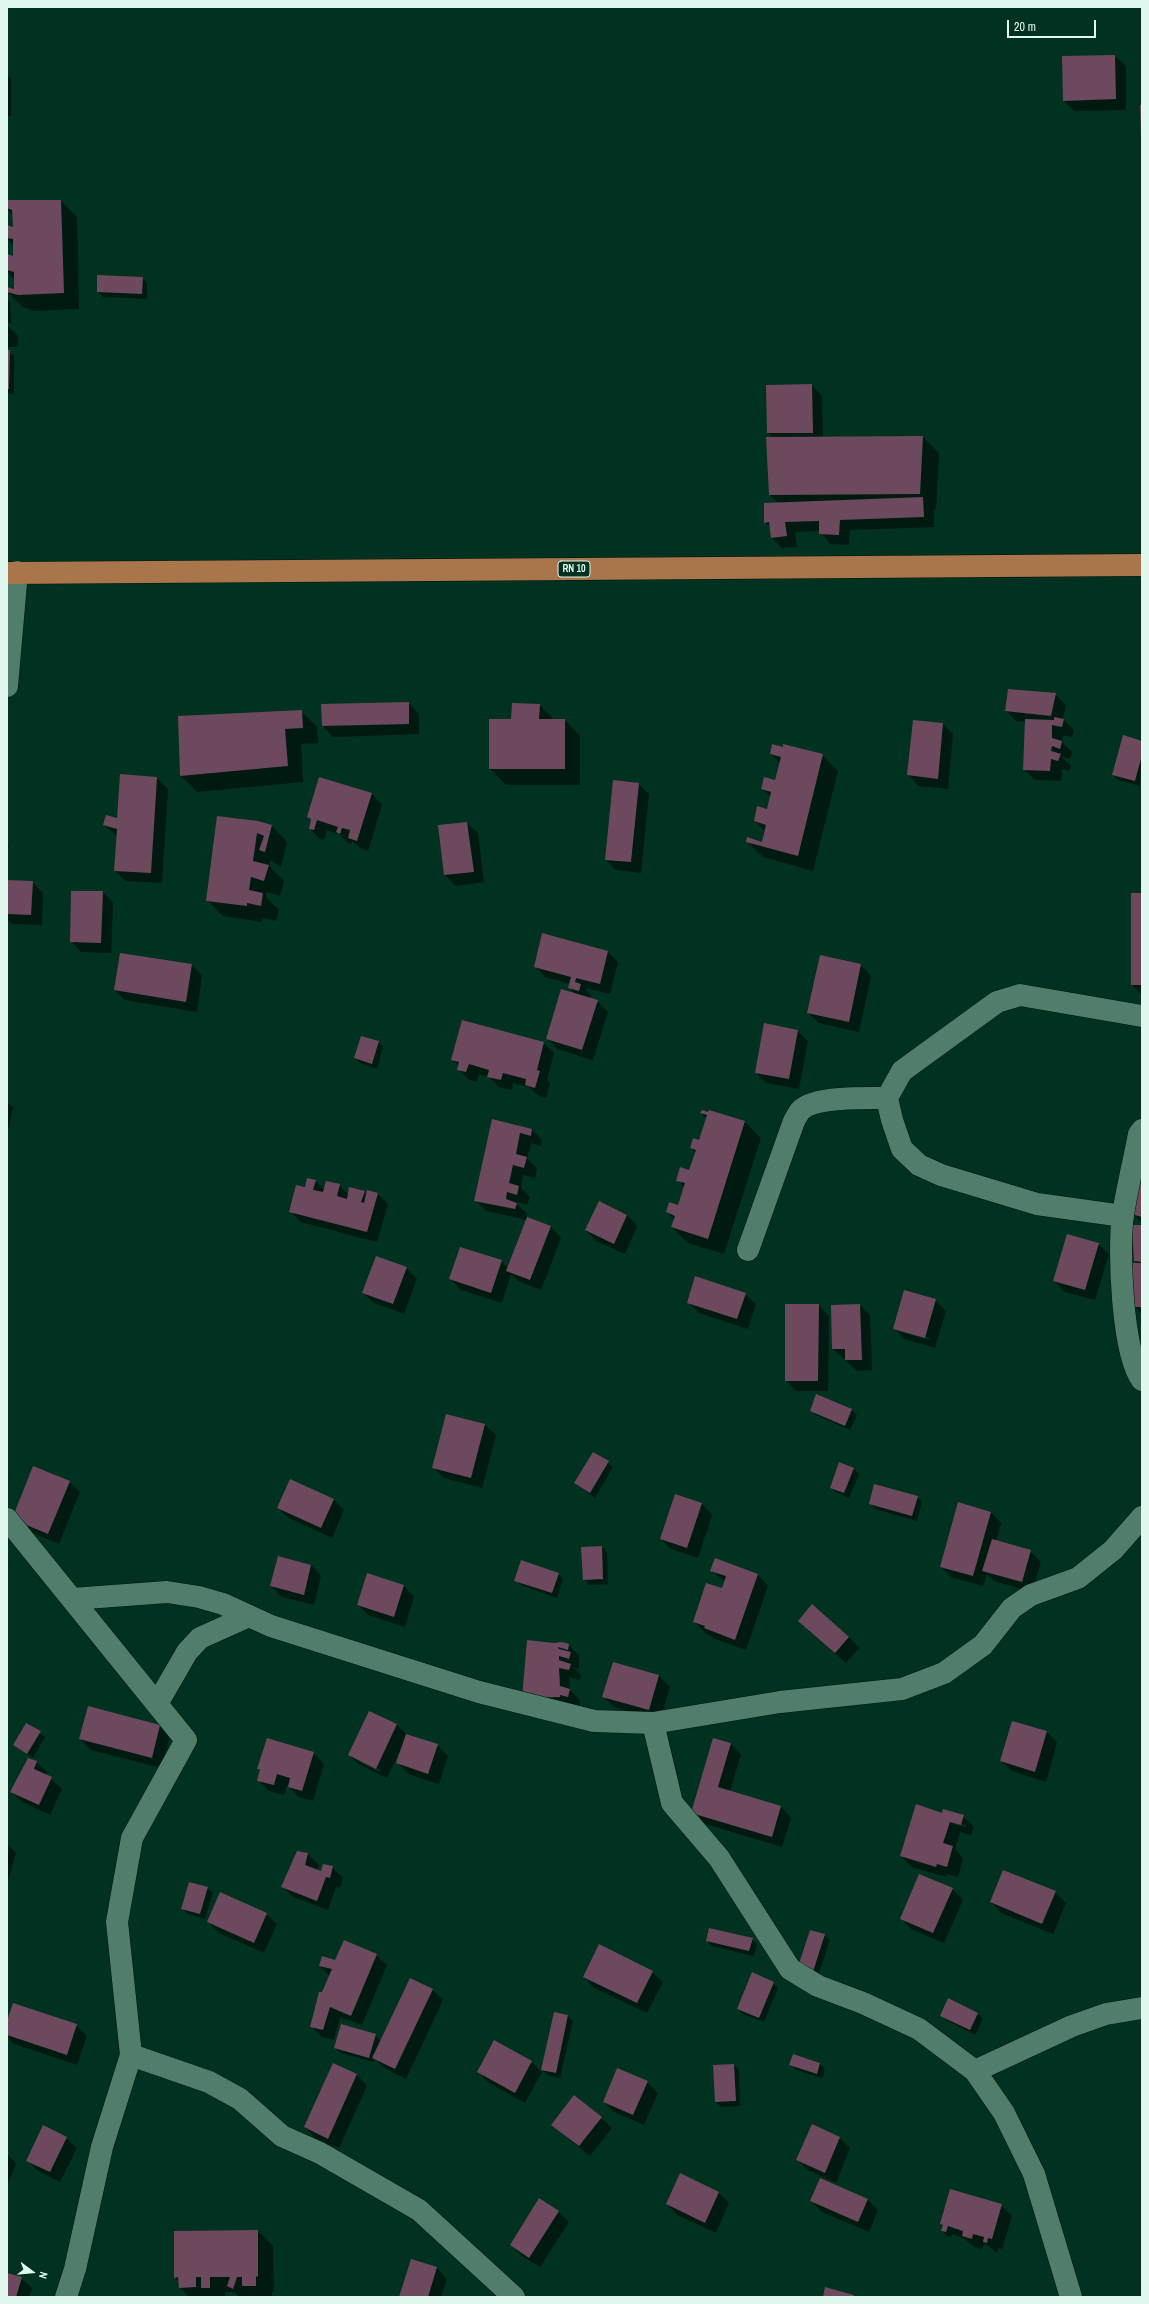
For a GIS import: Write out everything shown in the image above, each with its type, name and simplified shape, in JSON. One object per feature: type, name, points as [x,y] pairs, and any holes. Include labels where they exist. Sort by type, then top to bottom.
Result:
[{"type":"main road","name":"RN 10","points":[[12,573],[1142,565]]},
{"type":"street","points":[[7,686],[12,573]]},
{"type":"street","points":[[1123,1216],[1037,1204],[941,1175],[919,1165],[902,1149],[892,1120],[887,1098],[902,1071],[997,1002],[1020,996],[1142,1016]]},
{"type":"street","points":[[748,1250],[794,1121],[801,1110],[811,1104],[842,1099],[887,1098]]},
{"type":"street","points":[[1142,1130],[1139,1134],[1123,1216],[1122,1288],[1129,1345],[1138,1375],[1142,1380]]},
{"type":"street","points":[[72,1599],[167,1592],[199,1597],[223,1604],[271,1626],[479,1692],[594,1721],[653,1723],[780,1702],[902,1689],[944,1673],[983,1645],[1012,1608],[1031,1595],[1078,1578],[1113,1550],[1142,1517]]},
{"type":"street","points":[[7,1519],[186,1740],[132,1838],[117,1922],[131,2055],[102,2147],[75,2269],[66,2297]]},
{"type":"street","points":[[157,1704],[187,1652],[200,1638],[250,1616]]},
{"type":"street","points":[[653,1723],[672,1803],[719,1858],[790,1969],[818,1986],[863,2003],[919,2029],[975,2071],[1004,2113],[1034,2174],[1071,2297]]},
{"type":"street","points":[[975,2071],[1072,2026],[1106,2014],[1142,2008]]},
{"type":"street","points":[[131,2055],[209,2082],[240,2099],[282,2136],[320,2153],[418,2210],[514,2297]]},
{"type":"building","points":[[1115,55],[1116,99],[1063,101],[1062,56]]},
{"type":"building","points":[[1140,105],[1142,105],[1142,137],[1141,137]]},
{"type":"building","points":[[7,200],[61,200],[64,293],[18,295],[7,292],[7,287],[14,289],[14,272],[7,270],[7,254],[13,256],[13,239],[7,238],[7,225],[13,227],[12,210],[7,208]]},
{"type":"building","points":[[97,275],[143,277],[142,294],[97,292]]},
{"type":"building","points":[[7,350],[10,350],[9,389],[7,389]]},
{"type":"building","points":[[812,384],[813,433],[767,433],[766,385]]},
{"type":"building","points":[[923,436],[920,494],[769,495],[766,437]]},
{"type":"building","points":[[923,497],[924,517],[840,520],[839,535],[819,534],[819,521],[785,522],[787,536],[771,538],[769,522],[764,523],[764,503]]},
{"type":"building","points":[[1008,689],[1056,693],[1051,716],[1005,711]]},
{"type":"building","points":[[409,702],[409,724],[322,726],[321,704]]},
{"type":"building","points":[[512,703],[540,704],[539,719],[565,719],[565,769],[489,769],[489,719],[511,719]]},
{"type":"building","points":[[302,710],[303,728],[285,729],[288,766],[180,776],[178,716]]},
{"type":"building","points":[[1054,717],[1064,719],[1062,727],[1052,725],[1052,738],[1062,741],[1060,749],[1052,746],[1051,751],[1061,754],[1058,761],[1051,759],[1050,771],[1023,770],[1025,719],[1054,720]]},
{"type":"building","points":[[913,720],[943,723],[938,779],[907,775]]},
{"type":"building","points":[[1123,735],[1142,741],[1142,755],[1135,781],[1112,775]]},
{"type":"building","points":[[772,744],[783,747],[783,744],[823,754],[798,856],[746,842],[747,837],[762,842],[766,825],[754,821],[757,806],[767,809],[771,792],[761,789],[764,777],[775,780],[781,757],[770,754]]},
{"type":"building","points":[[120,774],[157,777],[151,873],[114,871],[117,829],[103,825],[106,815],[117,818]]},
{"type":"building","points":[[319,777],[372,793],[357,841],[348,838],[350,830],[342,828],[340,834],[336,832],[338,827],[317,820],[314,830],[309,829],[311,819],[307,817]]},
{"type":"building","points":[[613,780],[639,783],[631,862],[605,860]]},
{"type":"building","points":[[217,816],[258,821],[272,825],[265,852],[259,850],[264,836],[257,833],[253,861],[269,865],[264,881],[251,877],[249,890],[263,893],[261,906],[247,903],[247,906],[206,901]]},
{"type":"building","points":[[467,822],[474,872],[444,875],[438,825]]},
{"type":"building","points":[[7,880],[33,881],[31,915],[7,914]]},
{"type":"building","points":[[71,891],[103,891],[101,943],[70,942]]},
{"type":"building","points":[[1131,893],[1142,893],[1142,985],[1131,985]]},
{"type":"building","points":[[542,933],[608,951],[600,984],[576,978],[575,982],[581,984],[579,991],[568,988],[571,977],[534,967]]},
{"type":"building","points":[[120,953],[192,964],[186,1002],[114,990]]},
{"type":"building","points":[[820,955],[861,964],[849,1022],[807,1013]]},
{"type":"building","points":[[561,989],[598,1000],[582,1050],[546,1039]]},
{"type":"building","points":[[462,1020],[544,1042],[537,1070],[540,1071],[535,1088],[525,1085],[526,1079],[503,1073],[501,1080],[487,1077],[489,1070],[469,1064],[466,1072],[457,1070],[459,1062],[451,1060]]},
{"type":"building","points":[[764,1023],[798,1030],[789,1079],[755,1073]]},
{"type":"building","points":[[361,1036],[379,1041],[372,1064],[354,1058]]},
{"type":"building","points":[[702,1110],[708,1112],[709,1110],[745,1121],[708,1239],[671,1227],[675,1216],[666,1212],[669,1202],[678,1205],[685,1183],[676,1181],[680,1167],[689,1170],[696,1150],[690,1148],[693,1138],[699,1140],[707,1115],[700,1113]]},
{"type":"building","points":[[492,1119],[532,1129],[531,1136],[520,1133],[516,1154],[527,1157],[524,1168],[513,1165],[509,1183],[519,1186],[517,1195],[507,1192],[506,1199],[517,1203],[515,1209],[474,1201]]},
{"type":"building","points":[[307,1178],[316,1180],[313,1190],[323,1192],[326,1181],[340,1184],[337,1196],[347,1199],[349,1187],[365,1191],[361,1202],[364,1203],[367,1190],[378,1193],[367,1232],[289,1212],[296,1185],[305,1187]]},
{"type":"building","points":[[1142,1178],[1142,1217],[1131,1214]]},
{"type":"building","points":[[599,1201],[627,1215],[614,1244],[585,1230]]},
{"type":"building","points":[[527,1217],[551,1226],[530,1280],[506,1271]]},
{"type":"building","points":[[1132,1225],[1142,1225],[1142,1262],[1134,1261]]},
{"type":"building","points":[[1067,1234],[1099,1243],[1085,1290],[1053,1281]]},
{"type":"building","points":[[460,1247],[502,1260],[491,1293],[449,1279]]},
{"type":"building","points":[[376,1256],[407,1267],[393,1304],[362,1293]]},
{"type":"building","points":[[1133,1263],[1142,1263],[1142,1307],[1133,1307]]},
{"type":"building","points":[[695,1276],[746,1293],[737,1319],[687,1303]]},
{"type":"building","points":[[904,1290],[936,1299],[925,1338],[893,1329]]},
{"type":"building","points":[[785,1304],[819,1304],[818,1381],[785,1381]]},
{"type":"building","points":[[860,1304],[862,1360],[845,1360],[845,1349],[832,1349],[831,1305]]},
{"type":"building","points":[[816,1394],[852,1409],[845,1426],[810,1411]]},
{"type":"building","points":[[446,1414],[485,1424],[471,1478],[432,1468]]},
{"type":"building","points":[[593,1452],[609,1461],[590,1493],[574,1483]]},
{"type":"building","points":[[839,1462],[854,1468],[844,1493],[830,1488]]},
{"type":"building","points":[[33,1466],[70,1481],[48,1534],[12,1519]]},
{"type":"building","points":[[290,1479],[334,1499],[321,1528],[277,1508]]},
{"type":"building","points":[[874,1484],[918,1496],[912,1516],[869,1504]]},
{"type":"building","points":[[675,1494],[702,1503],[687,1548],[660,1539]]},
{"type":"building","points":[[958,1502],[991,1512],[973,1576],[940,1567]]},
{"type":"building","points":[[992,1539],[1031,1550],[1022,1582],[982,1571]]},
{"type":"building","points":[[602,1546],[603,1579],[583,1580],[581,1547]]},
{"type":"building","points":[[278,1556],[311,1565],[304,1595],[270,1586]]},
{"type":"building","points":[[715,1558],[758,1574],[735,1640],[693,1622],[706,1583],[722,1588],[726,1576],[710,1571]]},
{"type":"building","points":[[521,1560],[559,1573],[552,1593],[514,1581]]},
{"type":"building","points":[[367,1573],[404,1585],[394,1617],[357,1605]]},
{"type":"building","points":[[812,1604],[849,1637],[835,1653],[798,1621]]},
{"type":"building","points":[[527,1640],[554,1643],[562,1642],[569,1644],[568,1650],[558,1647],[559,1649],[571,1652],[569,1659],[559,1656],[559,1660],[571,1664],[569,1670],[559,1668],[560,1686],[570,1689],[568,1697],[560,1695],[560,1697],[522,1698]]},
{"type":"building","points":[[613,1662],[659,1675],[649,1710],[602,1697]]},
{"type":"building","points":[[88,1706],[160,1725],[152,1758],[79,1739]]},
{"type":"building","points":[[369,1711],[397,1724],[376,1769],[348,1755]]},
{"type":"building","points":[[1012,1721],[1047,1731],[1035,1772],[1000,1761]]},
{"type":"building","points":[[26,1723],[41,1731],[27,1754],[13,1745]]},
{"type":"building","points":[[406,1734],[438,1744],[428,1774],[396,1763]]},
{"type":"building","points":[[267,1738],[314,1752],[302,1791],[288,1787],[290,1778],[277,1774],[274,1785],[257,1781],[260,1769],[257,1769]]},
{"type":"building","points":[[713,1738],[731,1743],[718,1787],[781,1806],[772,1837],[691,1813]]},
{"type":"building","points":[[28,1758],[37,1761],[34,1769],[52,1777],[39,1805],[10,1792]]},
{"type":"building","points":[[916,1804],[942,1813],[943,1809],[964,1815],[961,1825],[950,1822],[943,1843],[953,1846],[947,1867],[937,1864],[936,1867],[900,1856]]},
{"type":"building","points":[[297,1851],[308,1853],[305,1865],[321,1871],[323,1864],[333,1866],[330,1878],[326,1877],[317,1901],[281,1887]]},
{"type":"building","points":[[1003,1870],[1056,1891],[1042,1924],[990,1902]]},
{"type":"building","points":[[919,1874],[953,1888],[933,1933],[900,1919]]},
{"type":"building","points":[[189,1882],[208,1887],[200,1914],[181,1909]]},
{"type":"building","points":[[220,1892],[267,1913],[254,1943],[207,1922]]},
{"type":"building","points":[[709,1928],[753,1938],[749,1951],[706,1941]]},
{"type":"building","points":[[810,1930],[825,1934],[812,1975],[797,1970]]},
{"type":"building","points":[[344,1940],[377,1954],[351,2016],[330,2007],[323,2030],[310,2027],[319,1992],[322,1992],[332,1969],[319,1966],[322,1956],[335,1960]]},
{"type":"building","points":[[599,1944],[653,1971],[637,2003],[583,1977]]},
{"type":"building","points":[[752,1972],[774,1982],[759,2018],[737,2009]]},
{"type":"building","points":[[410,1978],[433,1989],[395,2069],[372,2058]]},
{"type":"building","points":[[948,1998],[978,2013],[970,2030],[940,2016]]},
{"type":"building","points":[[13,2003],[77,2024],[67,2055],[7,2035],[7,2021]]},
{"type":"building","points":[[554,2012],[568,2015],[556,2073],[541,2070]]},
{"type":"building","points":[[341,2024],[376,2034],[369,2058],[334,2048]]},
{"type":"building","points":[[494,2040],[532,2061],[515,2093],[477,2072]]},
{"type":"building","points":[[793,2054],[820,2063],[817,2074],[789,2065]]},
{"type":"building","points":[[333,2063],[357,2074],[328,2139],[304,2127]]},
{"type":"building","points":[[734,2064],[736,2101],[715,2102],[713,2065]]},
{"type":"building","points":[[617,2068],[648,2081],[633,2115],[603,2102]]},
{"type":"building","points":[[574,2095],[602,2117],[579,2146],[551,2125]]},
{"type":"building","points":[[812,2124],[840,2137],[825,2173],[796,2160]]},
{"type":"building","points":[[43,2125],[67,2137],[50,2172],[26,2161]]},
{"type":"building","points":[[680,2173],[719,2192],[705,2223],[666,2204]]},
{"type":"building","points":[[820,2178],[868,2199],[858,2222],[810,2201]]},
{"type":"building","points":[[950,2189],[1002,2204],[992,2239],[988,2238],[987,2243],[983,2242],[984,2237],[973,2234],[972,2239],[962,2236],[963,2231],[948,2226],[946,2232],[941,2231],[943,2225],[940,2224]]},
{"type":"building","points":[[539,2198],[559,2211],[529,2258],[510,2245]]},
{"type":"building","points":[[258,2230],[258,2277],[256,2276],[256,2286],[242,2286],[242,2277],[237,2277],[233,2289],[227,2286],[230,2277],[210,2277],[210,2288],[201,2288],[201,2277],[196,2277],[196,2287],[179,2288],[178,2277],[174,2278],[174,2231]]},
{"type":"building","points":[[411,2259],[437,2267],[428,2297],[399,2297]]},
{"type":"building","points":[[7,2273],[22,2277],[16,2297],[7,2297]]},
{"type":"building","points":[[825,2287],[854,2295],[853,2297],[823,2297]]}]
